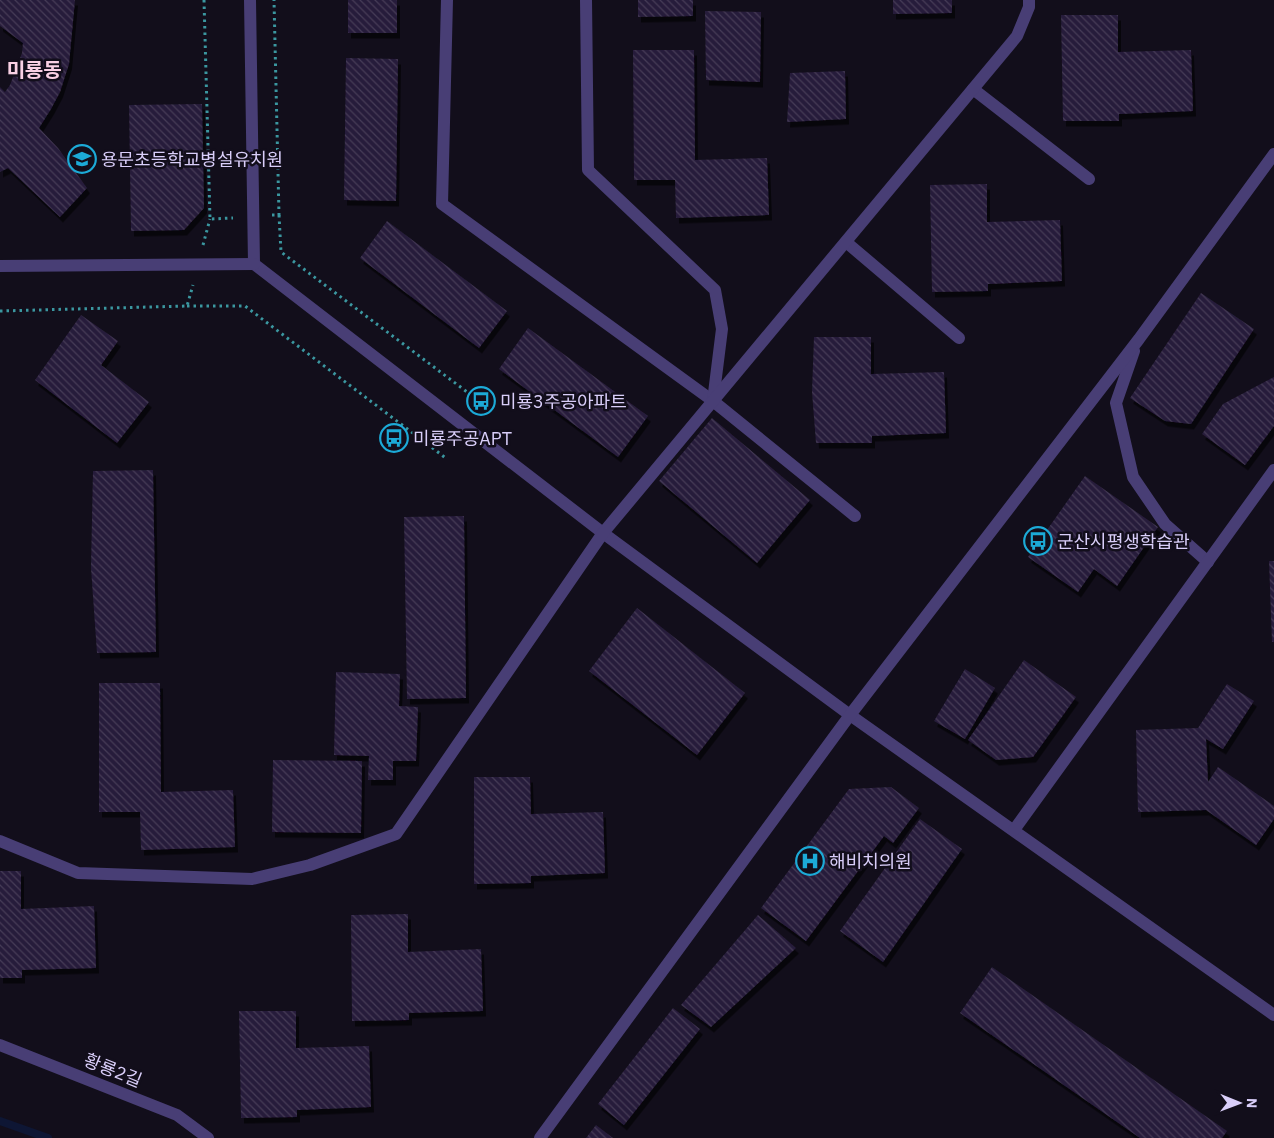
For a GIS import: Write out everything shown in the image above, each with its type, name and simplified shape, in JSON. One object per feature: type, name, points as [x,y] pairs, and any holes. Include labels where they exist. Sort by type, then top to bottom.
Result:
[{"type":"street","points":[[250,0],[254,264]]},
{"type":"street","points":[[447,0],[442,204],[713,401],[855,516]]},
{"type":"street","points":[[586,0],[588,170],[716,290],[722,329],[713,401]]},
{"type":"street","points":[[0,841],[78,873],[252,879],[310,865],[396,834],[603,533],[1017,36],[1030,7],[1029,0]]},
{"type":"street","points":[[973,89],[1089,179]]},
{"type":"street","points":[[540,1138],[850,715],[1138,340],[1272,161]]},
{"type":"street","points":[[846,242],[959,338]]},
{"type":"street","points":[[0,266],[254,264],[603,533],[850,715],[1274,1015]]},
{"type":"street","points":[[1138,340],[1116,403],[1133,477],[1166,524],[1208,562]]},
{"type":"street","points":[[1014,830],[1274,470]]},
{"type":"street","name":"황룡2길","points":[[0,1045],[177,1115],[208,1138]]},
{"type":"path","points":[[279,215],[281,252],[475,398]]},
{"type":"path","points":[[187,306],[210,219]]},
{"type":"path","points":[[0,311],[245,306],[447,459]]},
{"type":"building","points":[[0,0],[75,0],[69,64],[60,92],[39,128],[58,148],[87,188],[60,217],[8,168],[0,172],[0,87],[5,92],[10,85],[22,53],[23,43],[0,26]]},
{"type":"building","points":[[348,0],[397,0],[397,33],[348,33]]},
{"type":"building","points":[[638,0],[693,0],[693,16],[638,17]]},
{"type":"building","points":[[893,0],[952,0],[952,13],[893,14]]},
{"type":"building","points":[[705,11],[761,12],[760,82],[706,80]]},
{"type":"building","points":[[1061,15],[1118,15],[1118,52],[1191,50],[1193,111],[1119,114],[1119,121],[1063,121]]},
{"type":"building","points":[[633,50],[694,50],[695,160],[767,158],[769,215],[676,218],[675,180],[634,180]]},
{"type":"building","points":[[346,58],[398,59],[396,201],[344,200]]},
{"type":"building","points":[[845,71],[846,119],[787,122],[790,73]]},
{"type":"building","points":[[202,104],[204,208],[184,230],[131,231],[129,105]]},
{"type":"building","points":[[987,184],[987,222],[1060,220],[1062,281],[988,284],[988,291],[932,292],[930,185]]},
{"type":"building","points":[[387,221],[507,311],[479,348],[360,258]]},
{"type":"building","points":[[1201,293],[1254,329],[1191,424],[1165,421],[1130,398]]},
{"type":"building","points":[[81,315],[118,341],[101,365],[149,402],[117,443],[35,380]]},
{"type":"building","points":[[528,328],[648,416],[618,457],[499,369]]},
{"type":"building","points":[[814,337],[871,337],[871,374],[944,372],[946,433],[872,436],[872,443],[816,443],[812,392]]},
{"type":"building","points":[[1274,377],[1274,426],[1245,465],[1202,434],[1223,404]]},
{"type":"building","points":[[712,418],[810,500],[757,563],[659,481]]},
{"type":"building","points":[[153,470],[156,652],[97,653],[91,568],[93,471]]},
{"type":"building","points":[[1085,476],[1158,527],[1117,586],[1094,569],[1078,592],[1028,557]]},
{"type":"building","points":[[464,516],[466,698],[407,699],[404,517]]},
{"type":"building","points":[[1269,561],[1274,561],[1274,642],[1272,642]]},
{"type":"building","points":[[637,608],[745,693],[697,755],[589,671]]},
{"type":"building","points":[[1024,660],[1076,697],[1033,757],[996,760],[968,740]]},
{"type":"building","points":[[965,669],[995,688],[965,739],[934,721]]},
{"type":"building","points":[[336,672],[400,674],[399,706],[418,707],[416,761],[393,761],[393,780],[368,780],[369,756],[334,755]]},
{"type":"building","points":[[99,683],[160,683],[161,792],[233,790],[235,847],[141,850],[140,812],[99,812]]},
{"type":"building","points":[[1227,684],[1254,701],[1223,749],[1206,739],[1208,782],[1218,767],[1274,806],[1274,819],[1256,845],[1206,810],[1138,812],[1136,730],[1198,728]]},
{"type":"building","points":[[273,760],[362,761],[361,833],[272,832]]},
{"type":"building","points":[[474,777],[530,777],[531,814],[603,812],[605,873],[531,876],[531,883],[474,884]]},
{"type":"building","points":[[891,787],[919,808],[893,843],[884,836],[806,941],[761,908],[849,789]]},
{"type":"building","points":[[920,819],[962,849],[883,962],[840,931]]},
{"type":"building","points":[[0,871],[21,871],[21,909],[94,906],[96,968],[22,970],[22,978],[0,978]]},
{"type":"building","points":[[408,914],[408,952],[481,949],[483,1011],[409,1013],[409,1020],[352,1021],[351,915]]},
{"type":"building","points":[[758,915],[796,948],[711,1027],[681,1005]]},
{"type":"building","points":[[992,967],[1227,1131],[1222,1138],[1140,1138],[960,1013]]},
{"type":"building","points":[[673,1008],[700,1029],[624,1125],[598,1104]]},
{"type":"building","points":[[239,1011],[296,1011],[296,1048],[369,1046],[371,1107],[297,1110],[297,1117],[241,1118]]},
{"type":"building","points":[[596,1125],[613,1138],[586,1138]]},
{"type":"waterway","points":[[0,1121],[48,1138]]},
{"type":"place","name":"용문초등학교병설유치원","points":[[82,159]]},
{"type":"place","name":"미룡3주공아파트","points":[[481,401]]},
{"type":"place","name":"미룡주공APT","points":[[394,438]]},
{"type":"place","name":"군산시평생학습관","points":[[1038,541]]},
{"type":"place","name":"해비치의원","points":[[810,861]]},
{"type":"district","name":"미룡동","points":[[34,69]]}]
